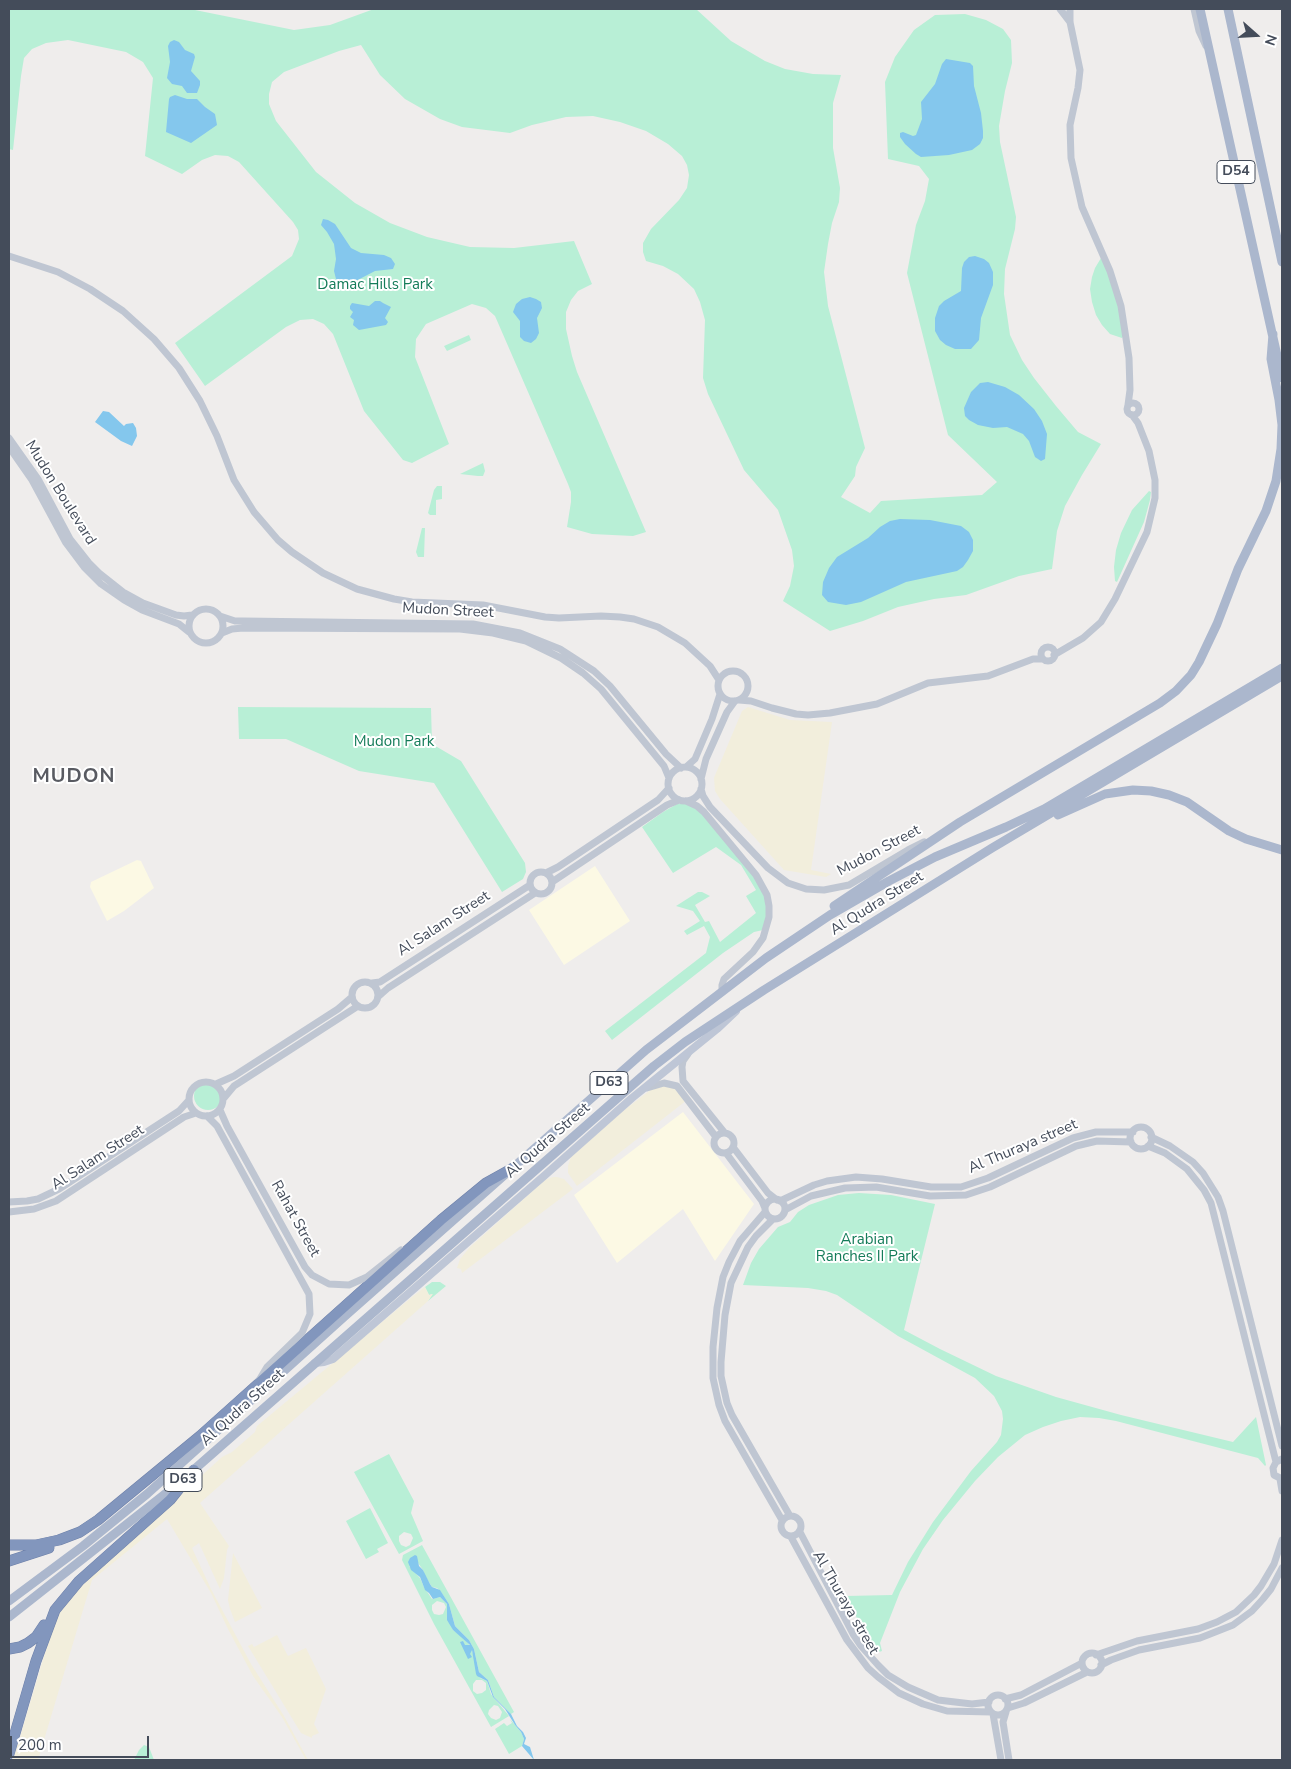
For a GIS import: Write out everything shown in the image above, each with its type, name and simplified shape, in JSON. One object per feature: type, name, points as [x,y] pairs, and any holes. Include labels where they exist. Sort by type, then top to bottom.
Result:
[{"type":"highway","points":[[9,1545],[45,1544],[73,1536],[98,1520],[257,1384],[427,1232],[486,1183],[513,1168]]},
{"type":"highway","points":[[9,1754],[38,1655],[55,1610],[79,1581],[177,1493],[194,1470]]},
{"type":"highway","points":[[9,1563],[65,1542],[86,1531],[132,1496],[147,1480]]},
{"type":"highway","points":[[9,1645],[20,1643],[32,1636],[54,1605],[90,1565],[140,1521],[163,1506]]},
{"type":"highway","points":[[9,1649],[24,1645],[36,1636],[54,1605]]},
{"type":"main road","name":"D54","points":[[1200,9],[1282,378]]},
{"type":"main road","name":"D54","points":[[1228,9],[1282,262]]},
{"type":"main road","points":[[788,942],[827,911],[934,839],[1165,700],[1181,686],[1195,669],[1217,624],[1240,563],[1266,511],[1276,481],[1280,460],[1282,425],[1271,360],[1273,334]]},
{"type":"main road","name":"Al Qudra Street","points":[[9,1617],[171,1491],[315,1362],[662,1060],[697,1033],[992,848],[1041,820],[1253,689],[1282,668]]},
{"type":"main road","name":"Al Qudra Street","points":[[9,1601],[147,1494],[646,1050],[788,942],[830,915],[903,873],[943,853],[1012,824],[1063,798],[1253,689],[1282,676]]},
{"type":"main road","points":[[1041,820],[1063,813],[1105,794],[1142,789],[1178,799],[1201,810],[1238,836],[1255,843],[1282,850]]},
{"type":"main road","points":[[315,1362],[324,1362],[332,1358],[632,1098],[724,1023],[742,1004]]},
{"type":"street","points":[[1060,9],[1070,22]]},
{"type":"street","points":[[1070,9],[1070,22],[1080,70],[1070,125],[1071,158],[1082,207],[1107,263],[1121,306],[1127,344],[1132,404],[1127,412],[1135,414]]},
{"type":"street","points":[[1194,9],[1201,37],[1210,52]]},
{"type":"street","points":[[9,256],[48,268],[90,289],[127,314],[154,339],[179,368],[200,401],[217,436],[234,480],[254,512],[285,546],[323,573],[357,589],[412,602],[478,604],[552,618],[620,616],[634,619],[658,627],[686,643],[710,666],[719,680]]},
{"type":"street","points":[[1132,404],[1139,408],[1135,414]]},
{"type":"street","points":[[1033,659],[1050,660],[1054,653],[1092,631],[1109,611],[1147,532],[1155,498],[1155,480],[1149,451],[1135,414]]},
{"type":"street","name":"Mudon Boulevard","points":[[9,438],[38,479],[70,539],[99,574],[123,592],[143,603],[176,615],[192,615]]},
{"type":"street","name":"Mudon Boulevard","points":[[9,447],[35,485],[66,543],[84,567],[101,584],[124,600],[142,610],[179,624],[189,632]]},
{"type":"street","points":[[204,609],[215,612],[220,616],[223,627],[222,633],[214,642],[208,644],[196,641],[189,632],[188,626],[192,615],[204,609]]},
{"type":"street","name":"Mudon Street","points":[[220,616],[235,621],[473,624],[505,628],[536,638],[572,655],[599,675],[666,754],[683,768]]},
{"type":"street","name":"Mudon Street","points":[[222,633],[232,629],[243,628],[460,629],[493,632],[526,641],[555,654],[592,680],[664,766],[670,778]]},
{"type":"street","points":[[720,694],[729,701],[755,702],[796,714],[830,713],[877,704],[928,683],[988,676],[1033,659],[1046,648],[1054,653]]},
{"type":"street","points":[[1042,651],[1041,656],[1044,660]]},
{"type":"street","points":[[710,666],[727,672]]},
{"type":"street","points":[[748,686],[746,693],[729,708],[702,769],[701,789],[694,798],[667,805],[552,882],[548,892],[542,894],[535,893],[530,885],[534,875],[540,872],[546,873],[558,867],[662,797],[669,788],[670,778],[676,770],[692,762],[714,713],[720,694],[719,680],[727,672],[732,670],[742,673],[745,677],[755,702]]},
{"type":"street","points":[[698,750],[703,750],[708,754]]},
{"type":"street","points":[[683,768],[695,771],[701,779]]},
{"type":"street","points":[[669,788],[673,796],[700,808],[762,884],[768,900],[769,917],[758,945],[724,979],[722,991]]},
{"type":"street","name":"Mudon Street","points":[[701,789],[710,806],[768,868],[782,880],[800,887],[824,890],[837,889],[854,883],[908,850],[934,839]]},
{"type":"street","points":[[733,848],[741,840]]},
{"type":"street","points":[[546,873],[552,882]]},
{"type":"street","name":"Al Salam Street","points":[[372,983],[380,982],[530,885]]},
{"type":"street","name":"Al Salam Street","points":[[379,996],[388,988],[535,893]]},
{"type":"street","points":[[352,997],[358,1006],[364,1009],[370,1008],[377,1002],[379,996],[378,990],[372,983],[363,982],[358,984],[354,989],[352,997],[338,1009],[230,1079],[216,1084],[200,1083],[191,1091],[189,1100],[192,1109],[196,1113],[207,1116],[220,1110],[224,1098],[234,1086],[358,1006]]},
{"type":"street","points":[[697,1044],[683,1061],[683,1081],[724,1132],[732,1137],[733,1147],[770,1196],[784,1204],[785,1210],[780,1218],[773,1219],[748,1247],[731,1283],[724,1324],[721,1376],[727,1403],[732,1415],[790,1516]]},
{"type":"street","points":[[632,1098],[655,1084],[664,1083],[677,1086],[716,1137]]},
{"type":"street","points":[[216,1084],[223,1093],[224,1098]]},
{"type":"street","name":"Al Salam Street","points":[[9,1202],[27,1202],[59,1189],[179,1111],[189,1100]]},
{"type":"street","name":"Rahat Street","points":[[220,1110],[305,1267],[320,1280],[339,1286],[358,1282],[427,1232]]},
{"type":"street","name":"Al Salam Street","points":[[9,1212],[34,1209],[56,1201],[184,1117],[196,1113]]},
{"type":"street","name":"Rahat Street","points":[[207,1116],[217,1126],[304,1284],[311,1304],[307,1324],[302,1333],[267,1368],[257,1384]]},
{"type":"street","points":[[1282,1446],[1218,1197],[1212,1184],[1193,1162],[1176,1149],[1152,1137],[1145,1129],[1140,1128],[1133,1132],[1131,1142],[1135,1147],[1138,1149],[1148,1146],[1164,1153],[1187,1169],[1204,1190],[1211,1203],[1279,1460],[1273,1471],[1276,1478],[1281,1479],[1282,1491]]},
{"type":"street","name":"Al Thuraya street","points":[[778,1200],[821,1183],[856,1177],[882,1179],[932,1188],[961,1187],[988,1178],[1073,1138],[1108,1131],[1133,1132]]},
{"type":"street","points":[[724,1132],[716,1137],[714,1141],[715,1147],[719,1151],[726,1153],[773,1219]]},
{"type":"street","points":[[1148,1146],[1152,1137]]},
{"type":"street","name":"Al Thuraya street","points":[[785,1210],[810,1196],[845,1188],[876,1188],[930,1196],[966,1195],[990,1187],[1076,1146],[1097,1141],[1131,1142]]},
{"type":"street","points":[[726,1153],[733,1147]]},
{"type":"street","points":[[736,1167],[743,1161]]},
{"type":"street","points":[[749,1184],[756,1178]]},
{"type":"street","points":[[778,1200],[768,1202],[765,1210],[740,1241],[723,1277],[717,1308],[713,1347],[713,1378],[718,1405],[725,1421],[782,1520],[781,1530],[786,1535],[791,1536],[800,1532],[802,1526],[796,1517],[790,1516],[782,1520]]},
{"type":"street","name":"Al Thuraya street","points":[[800,1532],[854,1634],[861,1646],[878,1666],[908,1687],[938,1700],[972,1704],[990,1702]]},
{"type":"street","name":"Al Thuraya street","points":[[791,1536],[847,1640],[868,1668],[878,1677],[899,1693],[923,1704],[946,1711],[992,1713]]},
{"type":"street","points":[[1001,1760],[989,1706],[990,1702],[997,1696],[1005,1699],[1021,1695],[1082,1663],[1086,1655],[1096,1655],[1137,1641],[1198,1629],[1236,1612],[1262,1586],[1274,1564],[1282,1540]]},
{"type":"street","points":[[992,1713],[1000,1715],[1087,1672],[1097,1672],[1102,1665],[1111,1660],[1139,1650],[1200,1638],[1234,1625],[1252,1611],[1263,1599],[1271,1589],[1282,1568]]},
{"type":"street","points":[[1096,1655],[1102,1665]]},
{"type":"street","points":[[1082,1663],[1087,1672]]},
{"type":"street","points":[[1005,1699],[1007,1710],[1003,1719],[1008,1760]]},
{"type":"street","points":[[999,1746],[1007,1745]]},
{"type":"shaded area","points":[[137,860],[141,861],[154,888],[124,911],[107,921],[90,887],[91,882]]},
{"type":"shaded area","points":[[595,866],[630,921],[564,965],[529,910]]},
{"type":"shaded area","points":[[683,1112],[754,1204],[715,1261],[683,1209],[617,1263],[574,1195]]},
{"type":"green space","name":"Damac Hills Park","points":[[9,9],[190,9],[294,30],[330,25],[374,9],[696,9],[731,41],[765,61],[785,69],[813,74],[841,75],[833,103],[833,148],[840,188],[839,202],[832,223],[824,272],[828,306],[865,448],[856,467],[855,476],[841,497],[870,513],[881,501],[982,495],[997,482],[948,435],[907,273],[916,225],[925,201],[929,179],[919,166],[888,159],[885,82],[895,57],[914,30],[935,15],[965,14],[986,20],[1003,29],[1011,40],[1012,63],[999,126],[1000,142],[1016,217],[1015,229],[1005,269],[1004,294],[1010,335],[1022,360],[1056,406],[1078,432],[1101,444],[1065,506],[1057,531],[1052,569],[1019,576],[966,595],[934,599],[898,607],[863,621],[830,631],[783,601],[790,586],[794,566],[792,550],[778,510],[744,470],[708,394],[703,378],[705,320],[700,302],[694,289],[678,274],[663,266],[646,261],[643,252],[643,243],[651,229],[679,200],[687,188],[689,175],[687,165],[682,156],[668,144],[646,131],[620,122],[593,116],[566,117],[532,125],[510,133],[462,127],[440,119],[405,99],[380,75],[361,45],[339,51],[284,72],[272,82],[269,104],[276,121],[316,172],[355,203],[390,223],[427,237],[470,247],[514,248],[574,241],[592,284],[578,291],[571,300],[566,312],[566,329],[572,356],[577,372],[646,532],[633,536],[592,534],[567,527],[571,492],[495,316],[486,308],[472,304],[426,324],[416,339],[415,357],[449,444],[412,463],[403,460],[364,411],[333,334],[324,324],[313,319],[300,320],[286,327],[205,386],[175,343],[292,256],[299,239],[298,230],[239,162],[228,156],[215,155],[202,160],[182,174],[145,156],[153,78],[143,62],[126,52],[68,40],[46,43],[32,49],[24,58],[13,150],[9,149]]},
{"type":"green space","points":[[1101,258],[1111,275],[1125,334],[1122,338],[1110,334],[1102,325],[1096,315],[1092,302],[1090,289],[1092,277]]},
{"type":"green space","points":[[469,335],[471,340],[447,351],[444,346]]},
{"type":"green space","points":[[483,463],[485,471],[483,476],[460,474]]},
{"type":"green space","points":[[437,486],[442,486],[442,499],[436,500],[436,515],[430,515],[428,513],[434,490]]},
{"type":"green space","points":[[1149,491],[1151,492],[1150,500],[1144,522],[1117,582],[1115,581],[1114,567],[1121,533],[1132,510]]},
{"type":"green space","points":[[422,528],[425,528],[424,557],[418,557],[416,552]]},
{"type":"green space","name":"Mudon Park","points":[[238,707],[431,708],[432,744],[461,761],[525,863],[526,872],[523,879],[502,892],[434,783],[359,771],[286,739],[239,739]]},
{"type":"green space","points":[[677,804],[695,805],[755,873],[769,907],[763,930],[754,932],[723,953],[612,1040],[605,1031],[706,953],[710,937],[704,926],[687,935],[684,931],[700,921],[693,911],[676,906],[698,892],[710,896],[695,905],[705,922],[709,921],[720,942],[756,913],[746,896],[756,890],[741,865],[716,847],[673,873],[642,827],[663,812]]},
{"type":"green space","points":[[208,1082],[218,1086],[222,1096],[218,1106],[208,1110],[198,1106],[194,1096],[198,1086]]},
{"type":"green space","name":"Arabian Ranches II Park","points":[[859,1193],[891,1195],[935,1204],[904,1330],[996,1376],[1056,1397],[1121,1415],[1233,1442],[1256,1417],[1266,1465],[1258,1458],[1099,1418],[1080,1417],[1061,1421],[1025,1435],[998,1457],[975,1481],[943,1520],[923,1549],[900,1592],[880,1643],[882,1651],[879,1652],[862,1628],[846,1596],[892,1595],[908,1562],[933,1522],[971,1471],[997,1442],[1001,1435],[1003,1419],[1002,1411],[994,1396],[975,1378],[898,1336],[837,1295],[808,1288],[743,1285],[751,1263],[759,1249],[778,1227],[790,1222],[798,1212],[809,1205],[838,1195]]},
{"type":"green space","points":[[432,1282],[440,1282],[446,1286],[428,1301],[432,1294],[429,1295],[425,1287]]},
{"type":"green space","points":[[389,1454],[414,1501],[411,1513],[423,1541],[399,1554],[354,1472]],"holes":[[[404,1532],[411,1534],[413,1538],[410,1545],[406,1547],[401,1545],[399,1536]]]},
{"type":"green space","points":[[370,1508],[388,1543],[377,1549],[379,1552],[366,1559],[346,1521]]},
{"type":"green space","points":[[422,1545],[514,1712],[511,1714],[494,1697],[488,1680],[479,1672],[474,1649],[469,1640],[455,1626],[449,1604],[441,1592],[437,1588],[432,1587],[418,1563],[409,1566],[420,1578],[432,1599],[440,1597],[447,1604],[453,1630],[463,1637],[471,1647],[480,1678],[487,1681],[491,1694],[509,1716],[491,1727],[434,1624],[402,1560],[403,1555]],"holes":[[[437,1601],[444,1603],[446,1607],[443,1614],[434,1614],[432,1610],[432,1605]],[[476,1680],[482,1680],[486,1683],[486,1690],[477,1694],[473,1691],[473,1684]],[[494,1705],[498,1706],[502,1712],[500,1718],[496,1720],[491,1718],[488,1714]]]},
{"type":"green space","points":[[510,1719],[521,1732],[524,1739],[522,1746],[509,1754],[495,1729],[504,1723],[507,1726],[512,1723]]},
{"type":"green space","points":[[144,1745],[149,1747],[154,1760],[134,1760],[139,1750]]},
{"type":"sand","points":[[748,707],[790,720],[832,722],[811,870],[831,874],[826,877],[784,870],[715,791],[714,778],[742,711]]},
{"type":"sand","points":[[657,1085],[675,1086],[687,1100],[577,1186],[568,1173],[571,1157],[623,1111]]},
{"type":"sand","points":[[553,1177],[564,1179],[573,1189],[462,1273],[461,1269],[457,1268],[460,1259],[470,1247],[545,1180]]},
{"type":"sand","points":[[425,1287],[429,1295],[433,1294],[428,1301],[200,1503],[229,1546],[224,1578],[220,1589],[199,1543],[192,1548],[211,1589],[251,1664],[284,1716],[308,1760],[306,1760],[282,1717],[253,1676],[211,1593],[167,1519],[92,1580],[38,1760],[13,1760],[55,1620],[68,1598],[222,1457],[232,1452],[255,1432],[257,1426]]},
{"type":"sand","points":[[233,1553],[262,1608],[235,1622],[228,1600]]},
{"type":"sand","points":[[277,1635],[288,1656],[306,1648],[326,1689],[314,1724],[319,1733],[312,1736],[312,1738],[301,1733],[248,1646],[252,1644],[254,1647]]},
{"type":"water","points":[[174,40],[179,42],[185,50],[194,54],[195,57],[191,71],[200,81],[197,93],[187,93],[182,86],[172,84],[167,78],[170,62],[168,46]]},
{"type":"water","points":[[946,59],[970,63],[973,66],[974,86],[981,113],[983,138],[980,144],[972,150],[949,155],[921,157],[905,144],[900,137],[900,133],[916,135],[922,119],[921,102],[935,84],[942,64]]},
{"type":"water","points":[[175,95],[187,99],[197,99],[215,114],[217,125],[191,143],[166,132],[169,99]]},
{"type":"water","points":[[323,219],[335,224],[351,248],[361,253],[384,255],[391,258],[395,264],[393,269],[375,271],[348,285],[339,283],[334,271],[336,259],[334,244],[321,225]]},
{"type":"water","points":[[975,256],[989,263],[993,272],[993,285],[981,318],[979,340],[971,349],[955,349],[940,340],[935,331],[935,318],[939,306],[961,291],[964,262],[969,257]]},
{"type":"water","points":[[530,297],[541,302],[542,308],[537,318],[539,333],[531,343],[524,341],[520,337],[520,321],[513,312],[516,304],[522,299]]},
{"type":"water","points":[[375,301],[380,301],[391,307],[385,318],[388,322],[386,325],[359,330],[353,325],[354,320],[350,317],[353,312],[350,306],[352,303],[369,306]]},
{"type":"water","points":[[988,382],[1005,387],[1019,395],[1034,409],[1042,421],[1047,434],[1045,459],[1041,461],[1035,457],[1029,441],[1023,434],[1007,427],[993,428],[978,425],[965,416],[964,408],[971,392],[980,383]]},
{"type":"water","points":[[103,411],[109,412],[124,426],[133,423],[137,436],[132,446],[121,441],[95,422]]},
{"type":"water","points":[[900,519],[930,520],[961,526],[969,532],[973,540],[973,551],[963,567],[957,571],[906,582],[861,602],[846,605],[828,602],[822,595],[823,582],[829,568],[837,557],[868,538],[880,527],[890,521]]},
{"type":"water","points":[[415,1555],[417,1556],[419,1566],[432,1587],[440,1590],[449,1604],[455,1626],[469,1640],[474,1649],[479,1672],[488,1680],[494,1697],[511,1714],[517,1726],[523,1732],[526,1738],[524,1744],[530,1747],[534,1760],[522,1746],[524,1739],[521,1732],[505,1709],[493,1697],[487,1681],[477,1676],[472,1650],[470,1654],[472,1657],[468,1659],[460,1642],[463,1641],[465,1645],[470,1645],[453,1630],[447,1620],[447,1604],[440,1597],[433,1599],[425,1590],[420,1577],[411,1570],[408,1562]]},
{"type":"district","name":"MUDON","points":[[74,777]]}]
